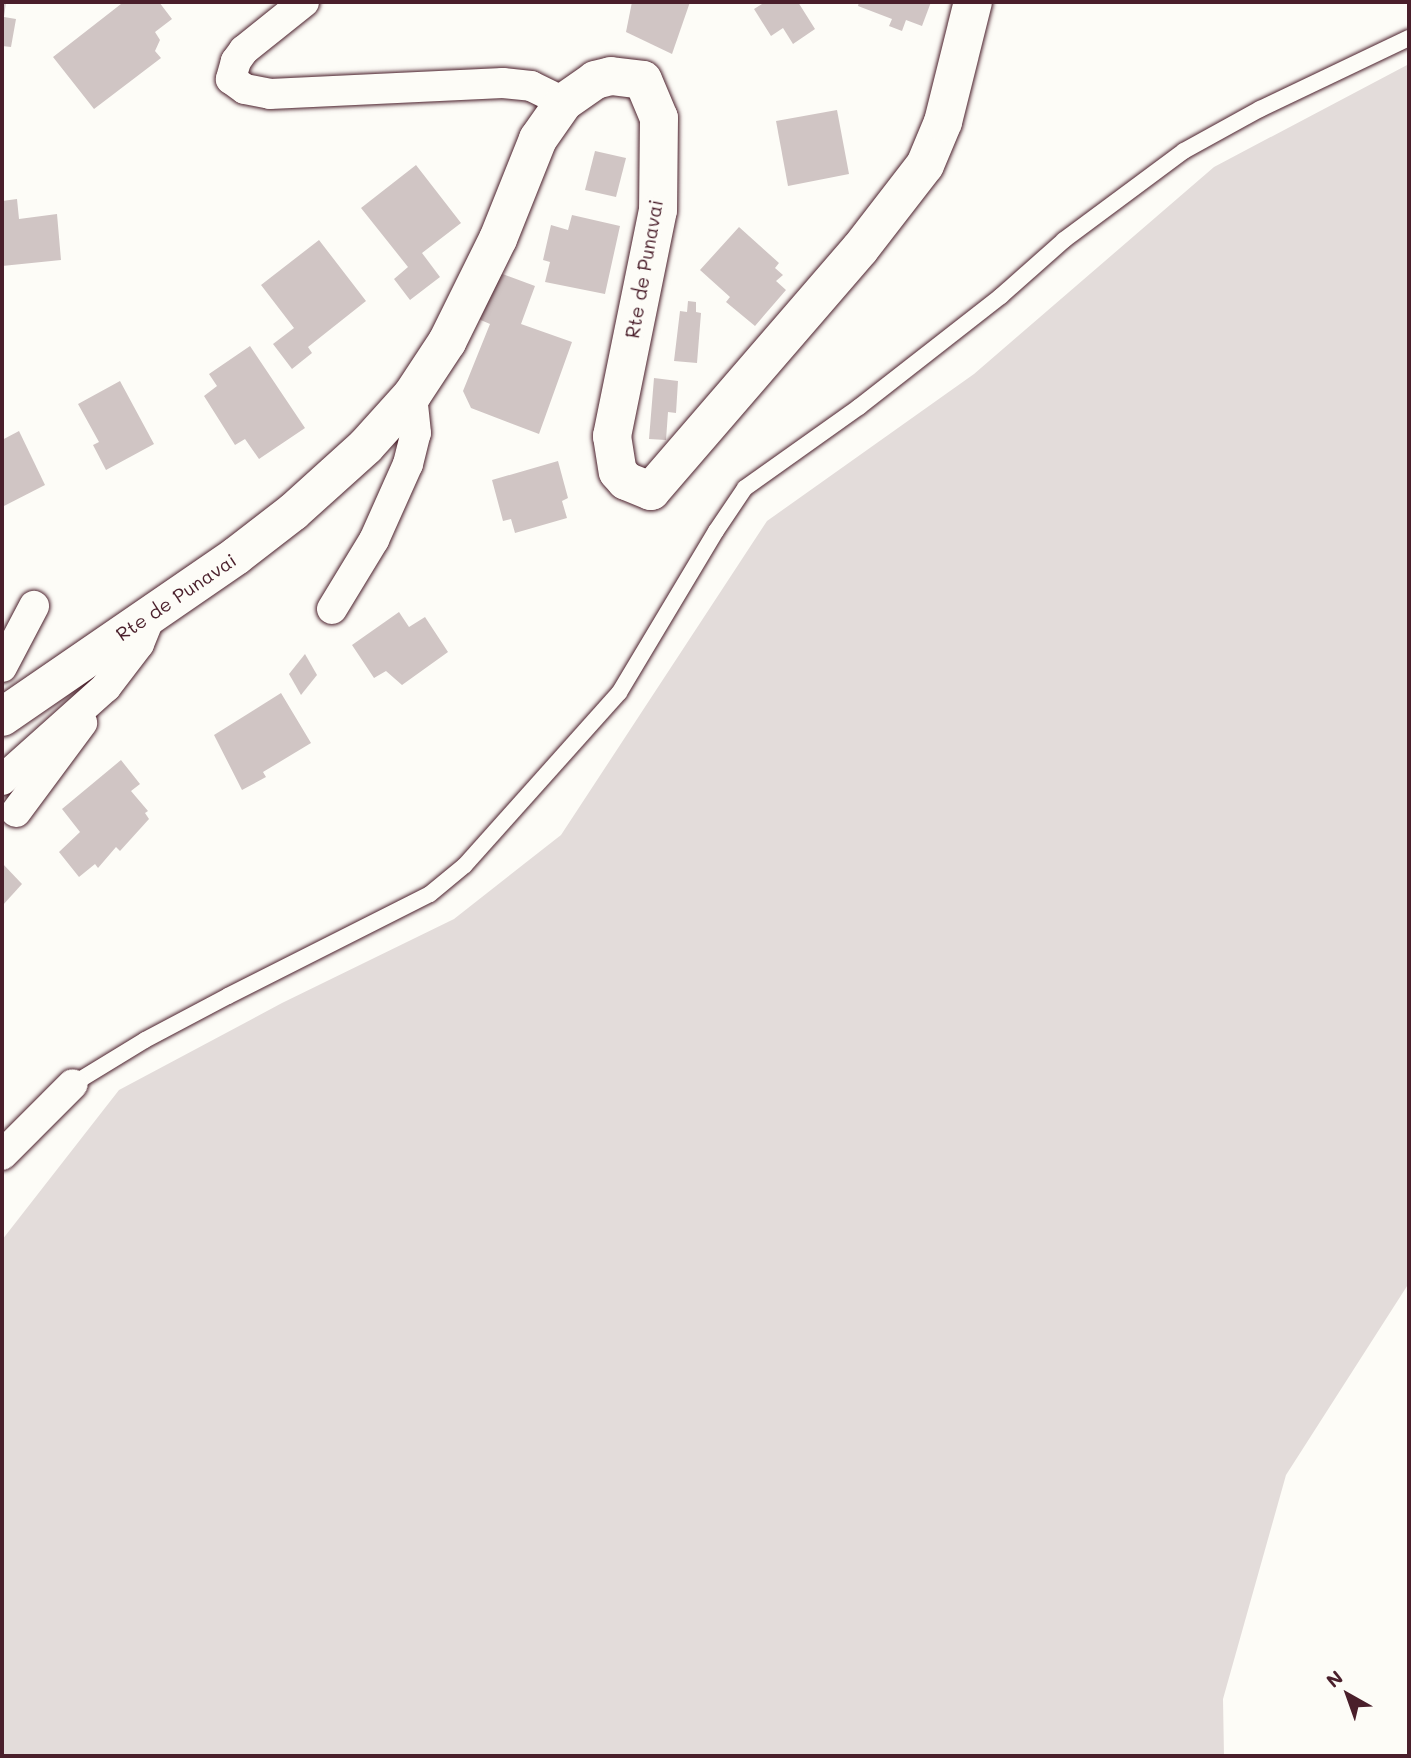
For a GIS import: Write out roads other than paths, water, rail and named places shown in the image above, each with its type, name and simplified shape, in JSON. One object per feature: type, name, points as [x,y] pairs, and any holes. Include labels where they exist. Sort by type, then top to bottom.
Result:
[{"type":"main road","name":"Rte de Punavai","points":[[2,717],[236,556],[293,512],[366,446],[412,395],[447,342],[498,239],[538,139],[564,102],[595,80],[611,76],[643,80],[659,118],[658,210],[612,436],[618,472],[626,481],[651,491],[860,249],[925,164],[943,122],[973,2]]},
{"type":"street","points":[[304,2],[244,50],[236,61],[231,79],[244,89],[270,94],[503,83],[531,86],[564,102]]},
{"type":"street","points":[[331,608],[374,540],[408,464],[416,433],[412,395]]},
{"type":"street","points":[[2,667],[34,606]]},
{"type":"street","points":[[16,813],[139,644],[151,614]]},
{"type":"street","points":[[2,780],[106,687]]},
{"type":"street","points":[[2,1155],[73,1084]]},
{"type":"lane","points":[[73,1084],[145,1040],[216,1002],[430,894],[465,865],[619,693],[716,531],[745,488],[859,407],[1001,296],[1064,240],[1184,151],[1260,108],[1409,38]]}]
